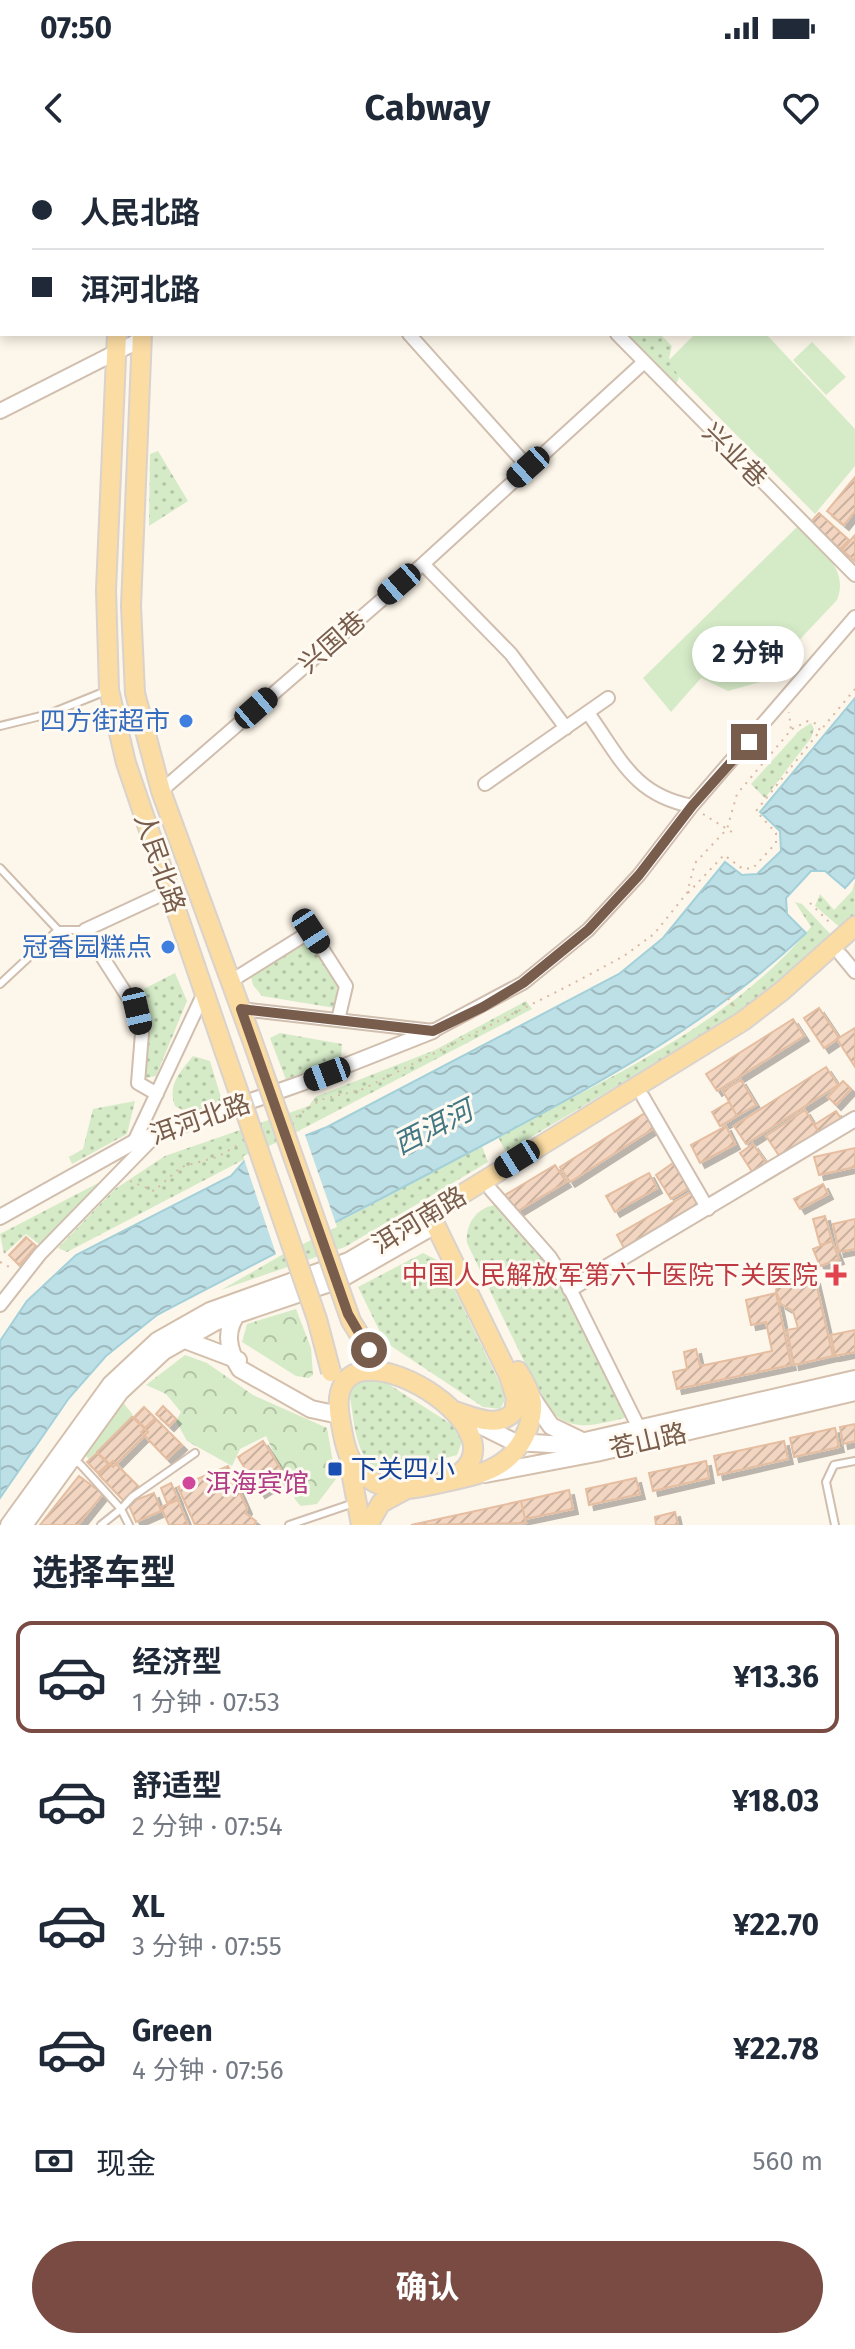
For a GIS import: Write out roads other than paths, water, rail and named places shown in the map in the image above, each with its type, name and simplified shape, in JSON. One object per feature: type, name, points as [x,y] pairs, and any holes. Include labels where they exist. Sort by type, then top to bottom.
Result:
[{"type":"main road","name":"人民北路","points":[[146,336],[131,591],[132,659],[141,724],[161,791],[348,1314],[369,1350],[403,1377]]},
{"type":"main road","name":"人民北路","points":[[117,342],[106,606],[109,690],[126,763],[317,1319],[339,1415]]},
{"type":"main road","name":"洱河南路","points":[[24,1525],[120,1392],[175,1336],[347,1276],[754,1013],[855,926]]},
{"type":"main road","name":"洱河南路","points":[[9,1525],[111,1384],[210,1311],[349,1261],[491,1190],[772,1016],[848,949]]},
{"type":"main road","points":[[437,1216],[543,1418],[560,1433],[583,1441],[599,1440]]},
{"type":"main road","points":[[361,1525],[339,1415],[340,1390],[352,1376],[380,1370],[403,1377],[455,1411],[482,1420],[501,1420],[514,1412],[516,1398],[509,1376],[437,1216]]},
{"type":"main road","points":[[249,1297],[228,1333],[234,1359],[240,1369],[311,1409],[339,1415]]},
{"type":"main road","points":[[175,1336],[234,1359]]},
{"type":"main road","name":"苍山路","points":[[455,1411],[490,1432],[521,1443],[559,1446],[599,1440],[855,1379]]},
{"type":"main road","name":"苍山路","points":[[439,1483],[596,1453],[855,1392]]},
{"type":"main road","points":[[479,1475],[505,1462],[521,1443],[530,1423],[531,1398]]},
{"type":"main road","points":[[348,1458],[375,1484],[390,1490],[439,1483],[460,1473],[471,1453],[469,1431],[455,1411]]},
{"type":"main road","points":[[368,1525],[381,1503],[405,1490]]},
{"type":"street","points":[[0,411],[117,342],[146,336]]},
{"type":"street","points":[[411,336],[528,467]]},
{"type":"street","name":"兴业巷","points":[[619,336],[855,575]]},
{"type":"street","name":"兴国巷","points":[[161,791],[423,564],[643,363]]},
{"type":"street","points":[[423,564],[511,654],[566,728]]},
{"type":"street","name":"洱河北路","points":[[0,1217],[134,1142],[302,1083],[433,1031],[488,1005],[558,957],[639,875],[692,806],[855,617]]},
{"type":"street","points":[[485,784],[608,698]]},
{"type":"street","points":[[588,713],[623,769],[674,803],[692,806]]},
{"type":"street","points":[[157,1094],[138,1083],[142,1033],[137,1011],[85,930],[169,891]]},
{"type":"street","points":[[231,981],[311,931],[346,986],[338,1020]]},
{"type":"street","points":[[848,949],[855,972]]},
{"type":"street","points":[[134,1142],[204,993]]},
{"type":"street","points":[[241,1009],[433,1031]]},
{"type":"street","points":[[643,1097],[708,1209]]},
{"type":"street","points":[[570,1289],[855,1119]]},
{"type":"street","points":[[0,1305],[23,1275],[158,1133]]},
{"type":"street","points":[[491,1190],[550,1257],[570,1289],[640,1430]]},
{"type":"lane","points":[[0,726],[49,714],[109,690]]},
{"type":"lane","points":[[0,868],[58,930]]},
{"type":"lane","points":[[0,984],[58,930],[85,930]]},
{"type":"lane","points":[[101,1525],[132,1497],[195,1453]]},
{"type":"lane","points":[[71,1460],[80,1464],[121,1509],[129,1525]]},
{"type":"lane","points":[[835,1525],[826,1482],[834,1465],[855,1461]]},
{"type":"lane","points":[[289,1525],[357,1502]]},
{"type":"water","name":"西洱河","points":[[855,698],[855,877],[845,888],[825,871],[811,871],[786,898],[787,914],[806,933],[734,994],[622,1068],[457,1159],[157,1315],[106,1356],[69,1398],[0,1498],[0,1341],[27,1301],[76,1255],[231,1176],[246,1159],[327,1127],[619,974],[663,938],[725,862],[742,875],[757,874],[781,851],[780,831],[760,812]]},
{"type":"place","name":"四方街超市","points":[[186,721]]},
{"type":"place","name":"冠香园糕点","points":[[168,947]]},
{"type":"place","name":"中国人民解放军第六十医院下关医院","points":[[836,1275]]},
{"type":"place","name":"下关四小","points":[[335,1469]]},
{"type":"place","name":"洱海宾馆","points":[[189,1483]]}]
